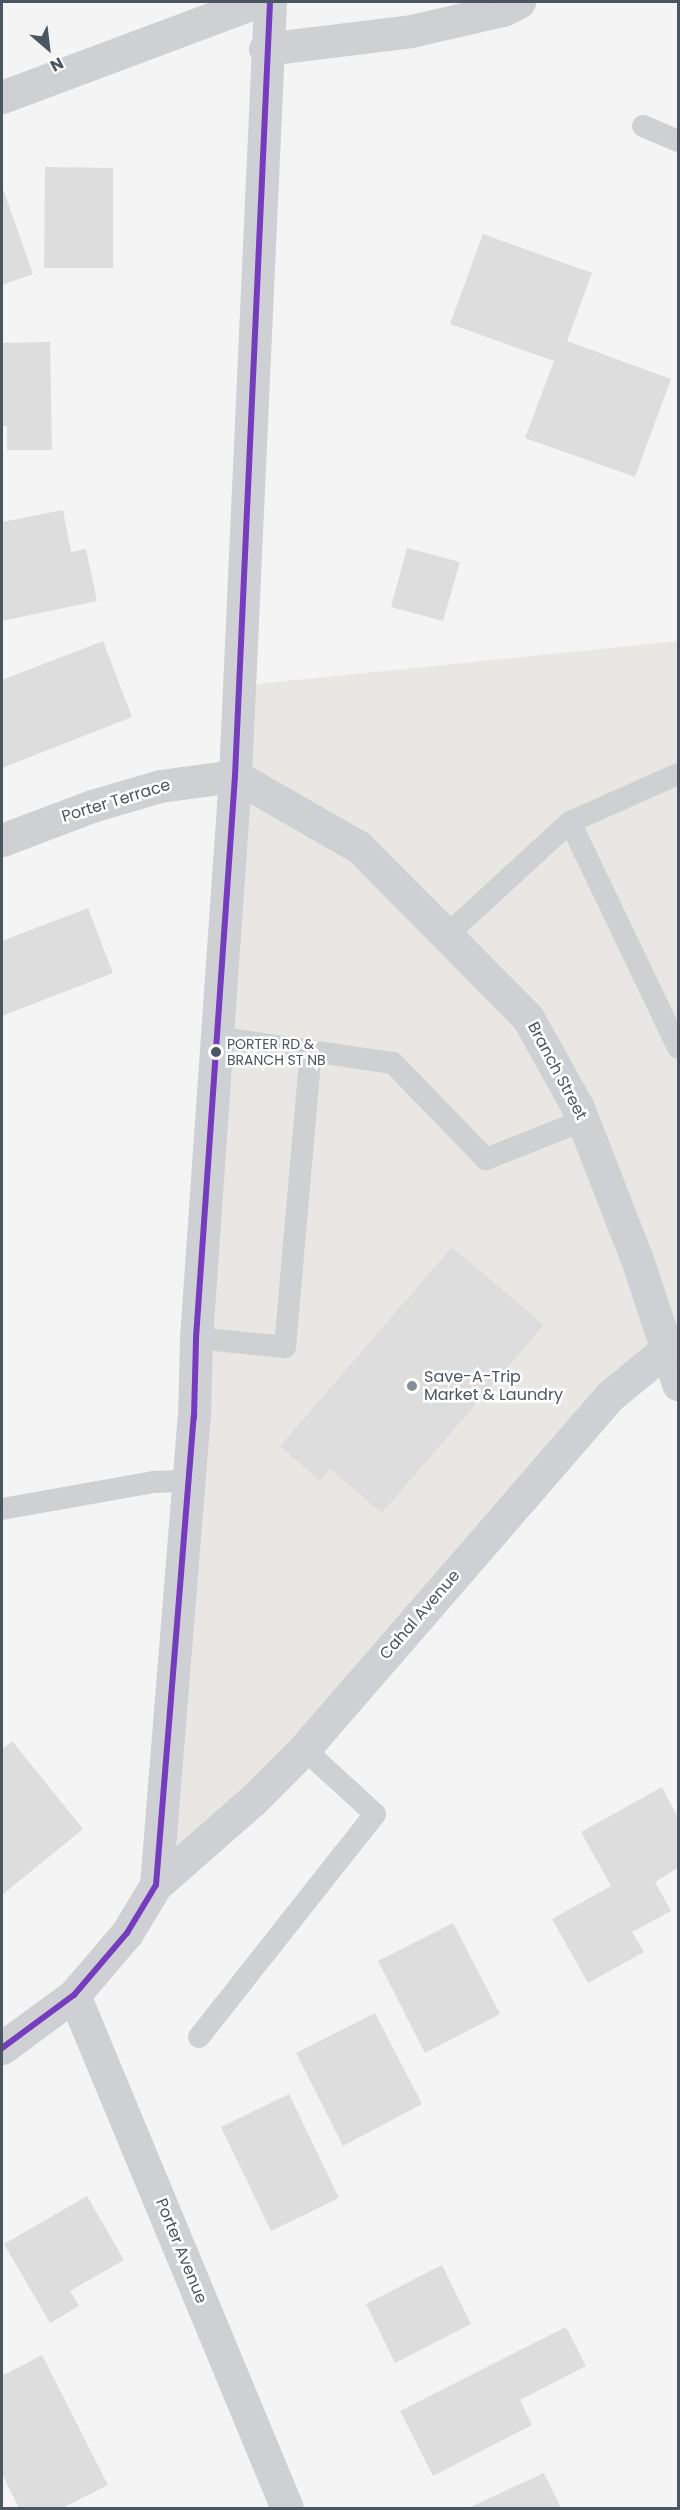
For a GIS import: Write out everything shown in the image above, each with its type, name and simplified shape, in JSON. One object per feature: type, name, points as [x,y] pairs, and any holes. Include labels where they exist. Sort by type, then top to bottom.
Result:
[{"type":"street","points":[[2,97],[256,2]]},
{"type":"street","points":[[2,2048],[74,1995],[127,1933],[156,1885],[189,1481],[196,1338],[235,776],[265,49],[270,2]]},
{"type":"street","points":[[265,49],[411,31],[503,10],[519,2]]},
{"type":"street","name":"Porter Terrace","points":[[2,840],[92,806],[160,786],[235,776]]},
{"type":"street","name":"Branch Street","points":[[235,776],[359,847],[528,1018],[584,1120],[672,1344],[678,1384]]},
{"type":"street","name":"Cahal Avenue","points":[[156,1885],[252,1801],[304,1749],[611,1395],[672,1344]]},
{"type":"street","name":"Porter Avenue","points":[[74,1995],[286,2508]]},
{"type":"lane","points":[[643,126],[678,141]]},
{"type":"lane","points":[[447,935],[570,822],[678,774]]},
{"type":"lane","points":[[570,822],[678,1047]]},
{"type":"lane","points":[[216,1037],[393,1063],[486,1159],[584,1120]]},
{"type":"lane","points":[[196,1338],[285,1347],[311,1051]]},
{"type":"lane","points":[[2,1509],[154,1482],[189,1481]]},
{"type":"lane","points":[[199,2037],[375,1814],[304,1749]]},
{"type":"shaded area","points":[[678,641],[678,1340],[156,1885],[238,686]]},
{"type":"building","points":[[45,167],[113,168],[113,268],[44,268]]},
{"type":"building","points":[[2,186],[33,274],[2,285]]},
{"type":"building","points":[[483,234],[592,273],[567,341],[671,379],[635,477],[525,438],[554,361],[450,324]]},
{"type":"building","points":[[50,342],[52,450],[7,450],[7,426],[2,426],[2,343]]},
{"type":"building","points":[[63,510],[71,552],[86,549],[97,601],[2,621],[2,522]]},
{"type":"building","points":[[407,548],[460,562],[443,621],[391,607]]},
{"type":"building","points":[[103,641],[132,717],[2,768],[2,680]]},
{"type":"building","points":[[88,908],[113,973],[2,1016],[2,941]]},
{"type":"building","name":"Save-A-Trip Market & Laundry","points":[[452,1247],[544,1325],[382,1513],[330,1469],[320,1481],[280,1446]]},
{"type":"building","points":[[12,1741],[83,1829],[2,1895],[2,1750]]},
{"type":"building","points":[[662,1787],[678,1818],[678,1868],[655,1882],[671,1911],[632,1932],[644,1952],[588,1983],[552,1919],[611,1886],[581,1832]]},
{"type":"building","points":[[453,1923],[500,2014],[425,2053],[378,1961]]},
{"type":"building","points":[[375,2013],[422,2104],[343,2146],[296,2053]]},
{"type":"building","points":[[289,2094],[339,2198],[271,2231],[221,2127]]},
{"type":"building","points":[[87,2196],[124,2260],[70,2291],[79,2306],[50,2323],[4,2244]]},
{"type":"building","points":[[442,2265],[471,2324],[395,2363],[366,2304]]},
{"type":"building","points":[[566,2327],[586,2366],[520,2400],[532,2425],[433,2476],[400,2411]]},
{"type":"building","points":[[42,2355],[108,2485],[62,2508],[19,2508],[2,2474],[2,2376]]},
{"type":"building","points":[[544,2473],[561,2508],[468,2508]]},
{"type":"transit line","points":[[2,2048],[74,1995],[127,1933],[156,1885],[194,1417],[196,1338],[235,776],[270,2]]},
{"type":"place","name":"PORTER RD & BRANCH ST NB","points":[[216,1052]]},
{"type":"place","name":"Save-A-Trip Market & Laundry","points":[[412,1386]]}]
